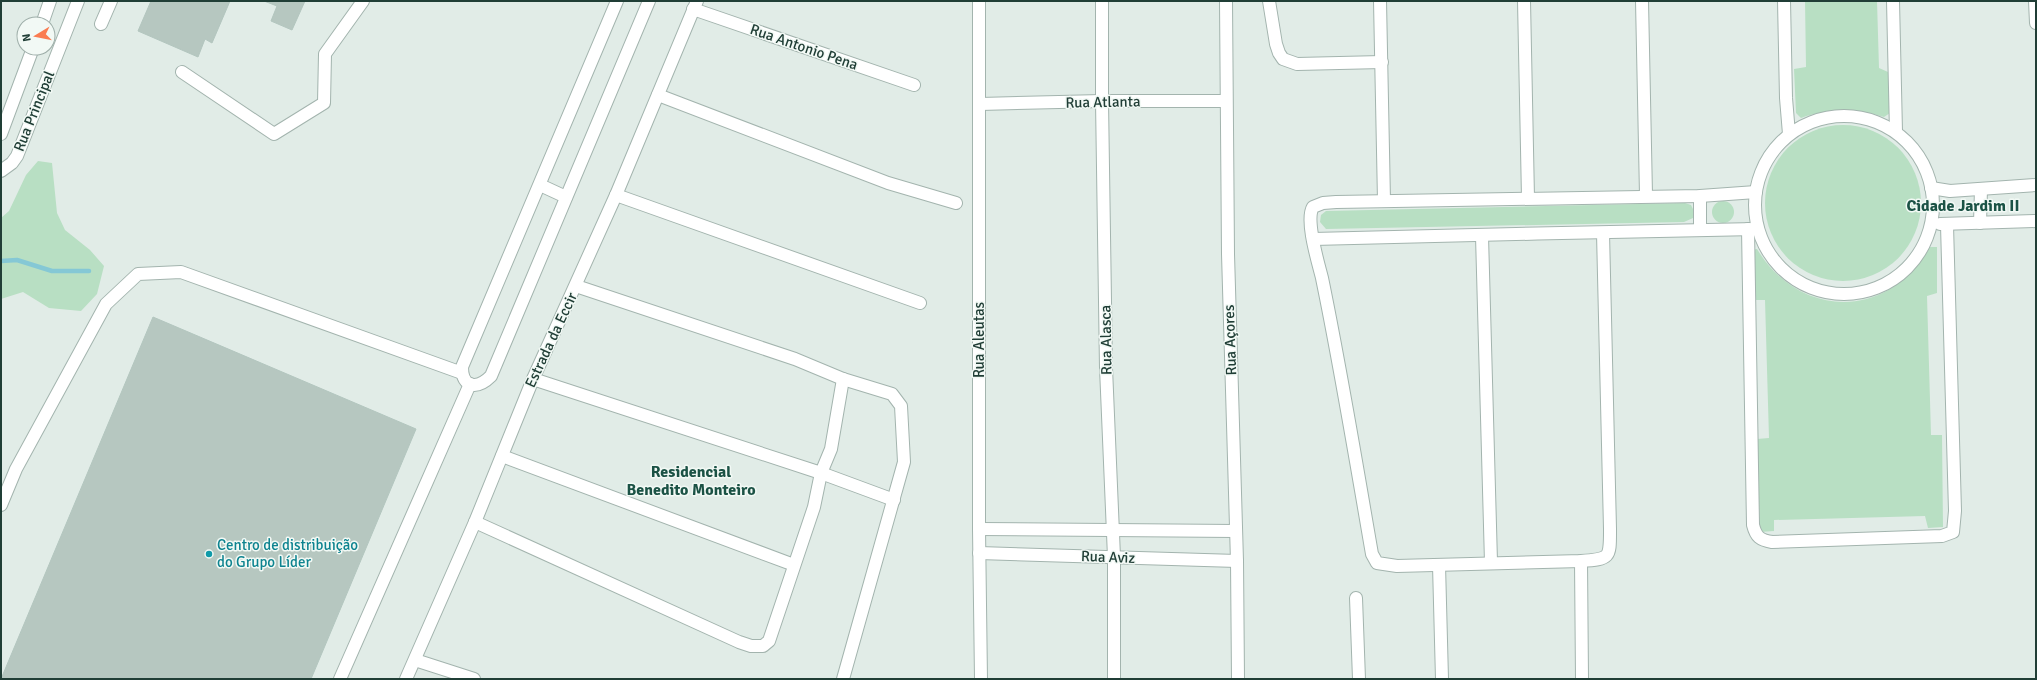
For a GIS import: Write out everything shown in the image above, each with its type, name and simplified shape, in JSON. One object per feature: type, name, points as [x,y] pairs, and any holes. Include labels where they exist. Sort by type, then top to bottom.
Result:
[{"type":"street","points":[[45,16],[50,1]]},
{"type":"street","name":"Rua Principal","points":[[1,171],[12,163],[17,156],[78,1]]},
{"type":"street","points":[[101,24],[111,1]]},
{"type":"street","points":[[182,72],[274,134],[324,103],[325,54],[363,1]]},
{"type":"street","points":[[1,505],[16,469],[106,304],[138,274],[181,272],[462,373],[470,384],[483,384],[491,376],[649,1]]},
{"type":"street","name":"Rua Aleutas","points":[[979,1],[979,529],[981,679]]},
{"type":"street","name":"Rua Alasca","points":[[1102,1],[1106,368],[1114,557],[1114,679]]},
{"type":"street","name":"Rua Açores","points":[[1226,1],[1228,254],[1237,561],[1238,679]]},
{"type":"street","points":[[1269,1],[1276,44],[1283,59],[1297,64],[1382,62]]},
{"type":"street","points":[[1380,1],[1384,201]]},
{"type":"street","points":[[1524,1],[1528,198]]},
{"type":"street","points":[[1642,1],[1646,196]]},
{"type":"street","points":[[1784,1],[1786,98],[1789,134]]},
{"type":"street","points":[[1893,1],[1896,132]]},
{"type":"street","points":[[2036,1],[2036,23]]},
{"type":"street","points":[[462,373],[462,367],[540,185],[613,2]]},
{"type":"street","name":"Rua Antonio Pena","points":[[695,5],[914,85]]},
{"type":"street","name":"Estrada da Eccir","points":[[406,679],[475,522],[533,379],[616,195],[695,5]]},
{"type":"street","name":"Rua Principal","points":[[1,134],[30,56]]},
{"type":"street","points":[[658,95],[888,184],[956,204]]},
{"type":"street","name":"Rua Atlanta","points":[[980,104],[1102,101],[1226,101]]},
{"type":"street","points":[[1753,229],[1769,253],[1786,273],[1808,287],[1833,294],[1860,293],[1885,285],[1906,269],[1922,248],[1931,224],[1933,206],[1931,188],[1919,157],[1909,143],[1896,132],[1876,121],[1854,116],[1838,116],[1809,122],[1789,134],[1773,150],[1762,170],[1756,192],[1753,229],[1753,525],[1758,538],[1772,542],[1942,536],[1953,532],[1955,511],[1947,225]]},
{"type":"street","points":[[540,185],[566,198]]},
{"type":"street","points":[[1931,188],[1950,191],[2036,185]]},
{"type":"street","points":[[1980,223],[1981,189]]},
{"type":"street","points":[[1603,233],[1610,550],[1608,555],[1603,558],[1581,561],[1491,562],[1392,566],[1380,565],[1374,559],[1337,352],[1313,239],[1311,214],[1313,207],[1317,204],[1336,202],[1700,196],[1756,192]]},
{"type":"street","points":[[616,195],[920,303]]},
{"type":"street","points":[[1700,196],[1700,228]]},
{"type":"street","points":[[1931,224],[1947,225],[2036,221]]},
{"type":"street","points":[[1313,239],[1603,233],[1700,228],[1753,229]]},
{"type":"street","points":[[1482,236],[1491,562]]},
{"type":"street","points":[[576,286],[794,358],[843,379],[892,394],[901,406],[904,462],[843,679]]},
{"type":"street","points":[[533,379],[821,473],[894,500]]},
{"type":"street","points":[[475,522],[739,642],[751,646],[763,646],[770,641],[814,507],[821,473],[831,449],[843,379]]},
{"type":"street","points":[[340,679],[470,384]]},
{"type":"street","points":[[502,456],[794,566]]},
{"type":"street","name":"Rua Aviz","points":[[979,529],[1236,531]]},
{"type":"street","name":"Rua Aviz","points":[[980,553],[1237,561]]},
{"type":"street","points":[[1581,561],[1582,679]]},
{"type":"street","points":[[1439,565],[1442,679]]},
{"type":"street","points":[[1356,598],[1359,679]]},
{"type":"street","points":[[415,660],[474,679]]},
{"type":"green space","points":[[1805,1],[1877,1],[1879,68],[1888,72],[1890,113],[1884,117],[1863,112],[1843,110],[1822,112],[1801,118],[1796,113],[1794,69],[1806,67]]},
{"type":"green space","points":[[1835,125],[1851,125],[1866,128],[1880,134],[1893,142],[1904,153],[1918,180],[1921,203],[1920,218],[1912,240],[1904,253],[1893,264],[1866,278],[1851,281],[1835,281],[1820,278],[1806,272],[1793,264],[1782,253],[1768,226],[1765,211],[1765,195],[1768,180],[1774,166],[1782,153],[1793,142],[1820,128]]},
{"type":"green space","points":[[38,161],[52,163],[57,213],[65,230],[90,250],[104,266],[97,294],[81,311],[49,308],[23,292],[1,299],[1,218],[9,211],[26,175]]},
{"type":"green space","points":[[1723,201],[1731,204],[1734,212],[1731,220],[1723,223],[1715,220],[1712,212],[1715,204]]},
{"type":"green space","points":[[1685,203],[1691,205],[1694,211],[1693,218],[1684,222],[1326,229],[1320,222],[1321,215],[1326,211]]},
{"type":"green space","points":[[1930,247],[1937,247],[1937,293],[1927,296],[1931,435],[1942,435],[1943,527],[1928,528],[1925,516],[1774,520],[1774,531],[1760,532],[1757,439],[1769,438],[1765,300],[1754,300],[1751,250],[1757,249],[1775,272],[1796,289],[1820,299],[1844,302],[1869,298],[1892,288],[1913,271]]},
{"type":"building","points":[[151,1],[230,1],[212,43],[205,39],[198,57],[138,31]]},
{"type":"building","points":[[264,1],[305,1],[292,30],[271,21],[277,6]]},
{"type":"building","name":"Centro de distribuição do Grupo Líder","points":[[153,317],[416,429],[311,679],[1,679]]},
{"type":"waterway","points":[[1,261],[17,260],[52,271],[89,271]]},
{"type":"place","name":"Centro de distribuição do Grupo Líder","points":[[209,554]]},
{"type":"district","name":"Cidade Jardim II","points":[[1963,205]]},
{"type":"district","name":"Residencial Benedito Monteiro","points":[[691,480]]}]
